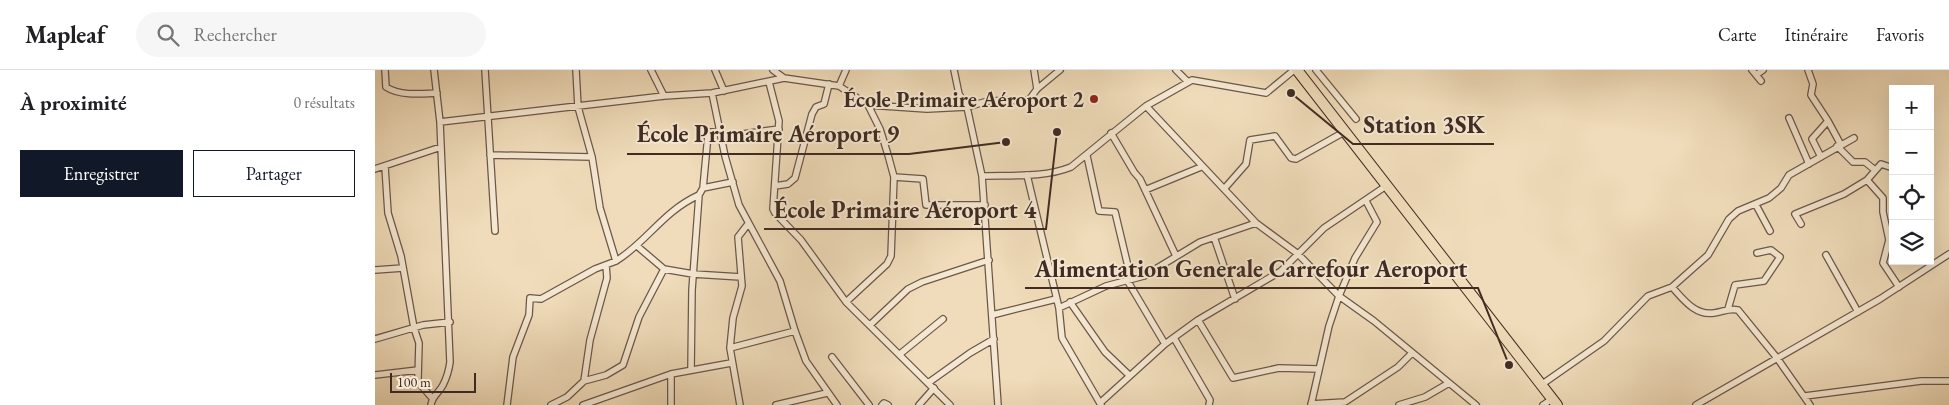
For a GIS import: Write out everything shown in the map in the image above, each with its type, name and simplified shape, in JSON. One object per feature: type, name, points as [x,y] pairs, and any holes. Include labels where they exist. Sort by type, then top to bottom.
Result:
[{"type":"highway","points":[[1295,70],[1541,384],[1550,403]]},
{"type":"street","points":[[385,70],[386,87],[391,90],[420,94],[437,93]]},
{"type":"street","points":[[385,167],[388,213],[403,268],[413,328],[419,343],[419,383],[431,402],[442,386],[449,367],[450,322],[440,122],[434,70]]},
{"type":"street","points":[[485,70],[495,231]]},
{"type":"street","points":[[576,70],[578,107],[591,156],[600,208],[616,261]]},
{"type":"street","points":[[651,70],[664,96]]},
{"type":"street","points":[[715,70],[724,91]]},
{"type":"street","points":[[773,70],[784,78]]},
{"type":"street","points":[[839,86],[846,70]]},
{"type":"street","points":[[954,70],[959,94],[967,107],[982,176],[994,339],[995,387],[998,405]]},
{"type":"street","points":[[1034,70],[1037,89]]},
{"type":"street","points":[[440,122],[488,118],[664,96],[712,93],[784,78],[839,86],[868,105],[927,109],[967,107],[989,101],[1029,100],[1037,89],[1060,70]]},
{"type":"street","points":[[1175,70],[1187,81]]},
{"type":"street","points":[[982,176],[1027,175],[1060,171],[1087,156],[1111,134],[1147,106],[1187,81],[1197,79],[1266,93],[1295,70]]},
{"type":"street","points":[[1316,70],[1356,119]]},
{"type":"street","points":[[1761,81],[1754,73],[1763,70]]},
{"type":"street","points":[[1808,70],[1813,84],[1811,94],[1828,120],[1839,146],[1853,162],[1865,162],[1875,170]]},
{"type":"street","points":[[769,82],[778,111],[779,129],[773,209],[775,213],[801,240],[846,302],[950,405]]},
{"type":"street","points":[[775,186],[788,184],[795,178],[812,114],[816,108],[825,104],[829,84]]},
{"type":"street","points":[[712,93],[739,205],[780,281],[806,361],[837,405]]},
{"type":"street","points":[[846,302],[887,264],[891,256],[894,177],[880,129],[868,105]]},
{"type":"street","points":[[1147,106],[1201,167],[1257,223],[1298,254],[1339,296],[1374,321],[1476,405]]},
{"type":"street","points":[[1789,118],[1809,164]]},
{"type":"street","points":[[1821,156],[1812,138],[1828,120]]},
{"type":"street","points":[[691,370],[690,320],[699,195],[703,188],[709,136],[711,132],[721,134],[779,129]]},
{"type":"street","points":[[1223,189],[1246,164],[1250,140],[1275,136],[1291,158],[1296,159],[1344,132]]},
{"type":"street","points":[[1111,134],[1145,190],[1176,256]]},
{"type":"street","points":[[1541,384],[1604,340],[1648,296],[1672,287],[1708,255],[1729,219],[1738,211],[1755,205],[1778,192],[1789,175],[1854,138]]},
{"type":"street","points":[[375,169],[441,147]]},
{"type":"street","points":[[490,155],[591,156]]},
{"type":"street","points":[[1087,156],[1099,211],[1115,212],[1129,280],[1165,344]]},
{"type":"street","points":[[1801,224],[1795,214],[1844,194],[1867,180],[1883,163],[1889,166]]},
{"type":"street","points":[[1145,190],[1201,167]]},
{"type":"street","points":[[1027,175],[1059,308],[1062,338],[1101,404],[1129,375],[1165,344],[1198,320],[1281,271],[1324,228],[1386,186]]},
{"type":"street","points":[[894,177],[923,179],[926,205],[985,205]]},
{"type":"street","points":[[1867,180],[1883,198],[1883,212],[1889,240],[1883,263],[1899,287]]},
{"type":"street","points":[[703,188],[733,182]]},
{"type":"street","points":[[507,405],[513,356],[529,315],[529,298],[541,300],[616,261],[637,246],[666,215],[699,195]]},
{"type":"street","points":[[1366,201],[1377,220],[1376,225],[1355,258],[1339,296],[1311,405],[1345,402],[1398,367],[1412,354]]},
{"type":"street","points":[[1755,205],[1770,231]]},
{"type":"street","points":[[1059,308],[1093,290],[1153,271],[1176,256],[1214,237],[1257,223]]},
{"type":"street","points":[[740,405],[729,348],[733,318],[742,286],[738,237],[748,224]]},
{"type":"street","points":[[1214,237],[1235,298]]},
{"type":"street","points":[[637,246],[664,269],[693,274],[741,277]]},
{"type":"street","points":[[1728,309],[1735,285],[1764,281],[1780,257],[1771,250],[1757,254]]},
{"type":"street","points":[[1696,405],[1858,312],[1949,254]]},
{"type":"street","points":[[1827,255],[1858,312]]},
{"type":"street","points":[[870,325],[908,289],[922,282],[989,260]]},
{"type":"street","points":[[584,381],[590,340],[607,278],[606,265]]},
{"type":"street","points":[[375,270],[403,268]]},
{"type":"street","points":[[551,405],[567,396],[584,381],[605,375],[623,365],[639,317],[664,269]]},
{"type":"street","points":[[1672,287],[1697,311],[1713,313],[1728,309],[1740,312],[1777,358],[1810,405]]},
{"type":"street","points":[[992,315],[1056,298]]},
{"type":"street","points":[[1070,302],[1105,352],[1129,375]]},
{"type":"street","points":[[900,354],[943,318]]},
{"type":"street","points":[[1198,320],[1233,378],[1279,368],[1319,369]]},
{"type":"street","points":[[375,339],[413,328],[450,322]]},
{"type":"street","points":[[729,348],[795,331]]},
{"type":"street","points":[[1174,338],[1210,400],[1209,405]]},
{"type":"street","points":[[928,383],[970,353],[994,339]]},
{"type":"street","points":[[832,357],[869,405]]},
{"type":"street","points":[[583,405],[671,374],[731,363]]},
{"type":"street","points":[[375,375],[418,370]]},
{"type":"street","points":[[671,374],[671,405]]},
{"type":"street","points":[[1805,396],[1921,381],[1949,380]]},
{"type":"street","points":[[1400,405],[1425,397],[1449,383]]},
{"type":"street","points":[[919,405],[934,388]]},
{"type":"street","points":[[776,405],[827,393]]},
{"type":"street","points":[[809,405],[813,397]]},
{"type":"street","points":[[881,405],[884,403],[888,405]]},
{"type":"place","name":"Station 3SK","points":[[1291,93]]},
{"type":"place","name":"École Primaire Aéroport 2","points":[[1094,99]]},
{"type":"place","name":"École Primaire Aéroport 4","points":[[1057,132]]},
{"type":"place","name":"École Primaire Aéroport 9","points":[[1006,142]]},
{"type":"place","name":"Alimentation Generale Carrefour Aeroport","points":[[1509,365]]}]
